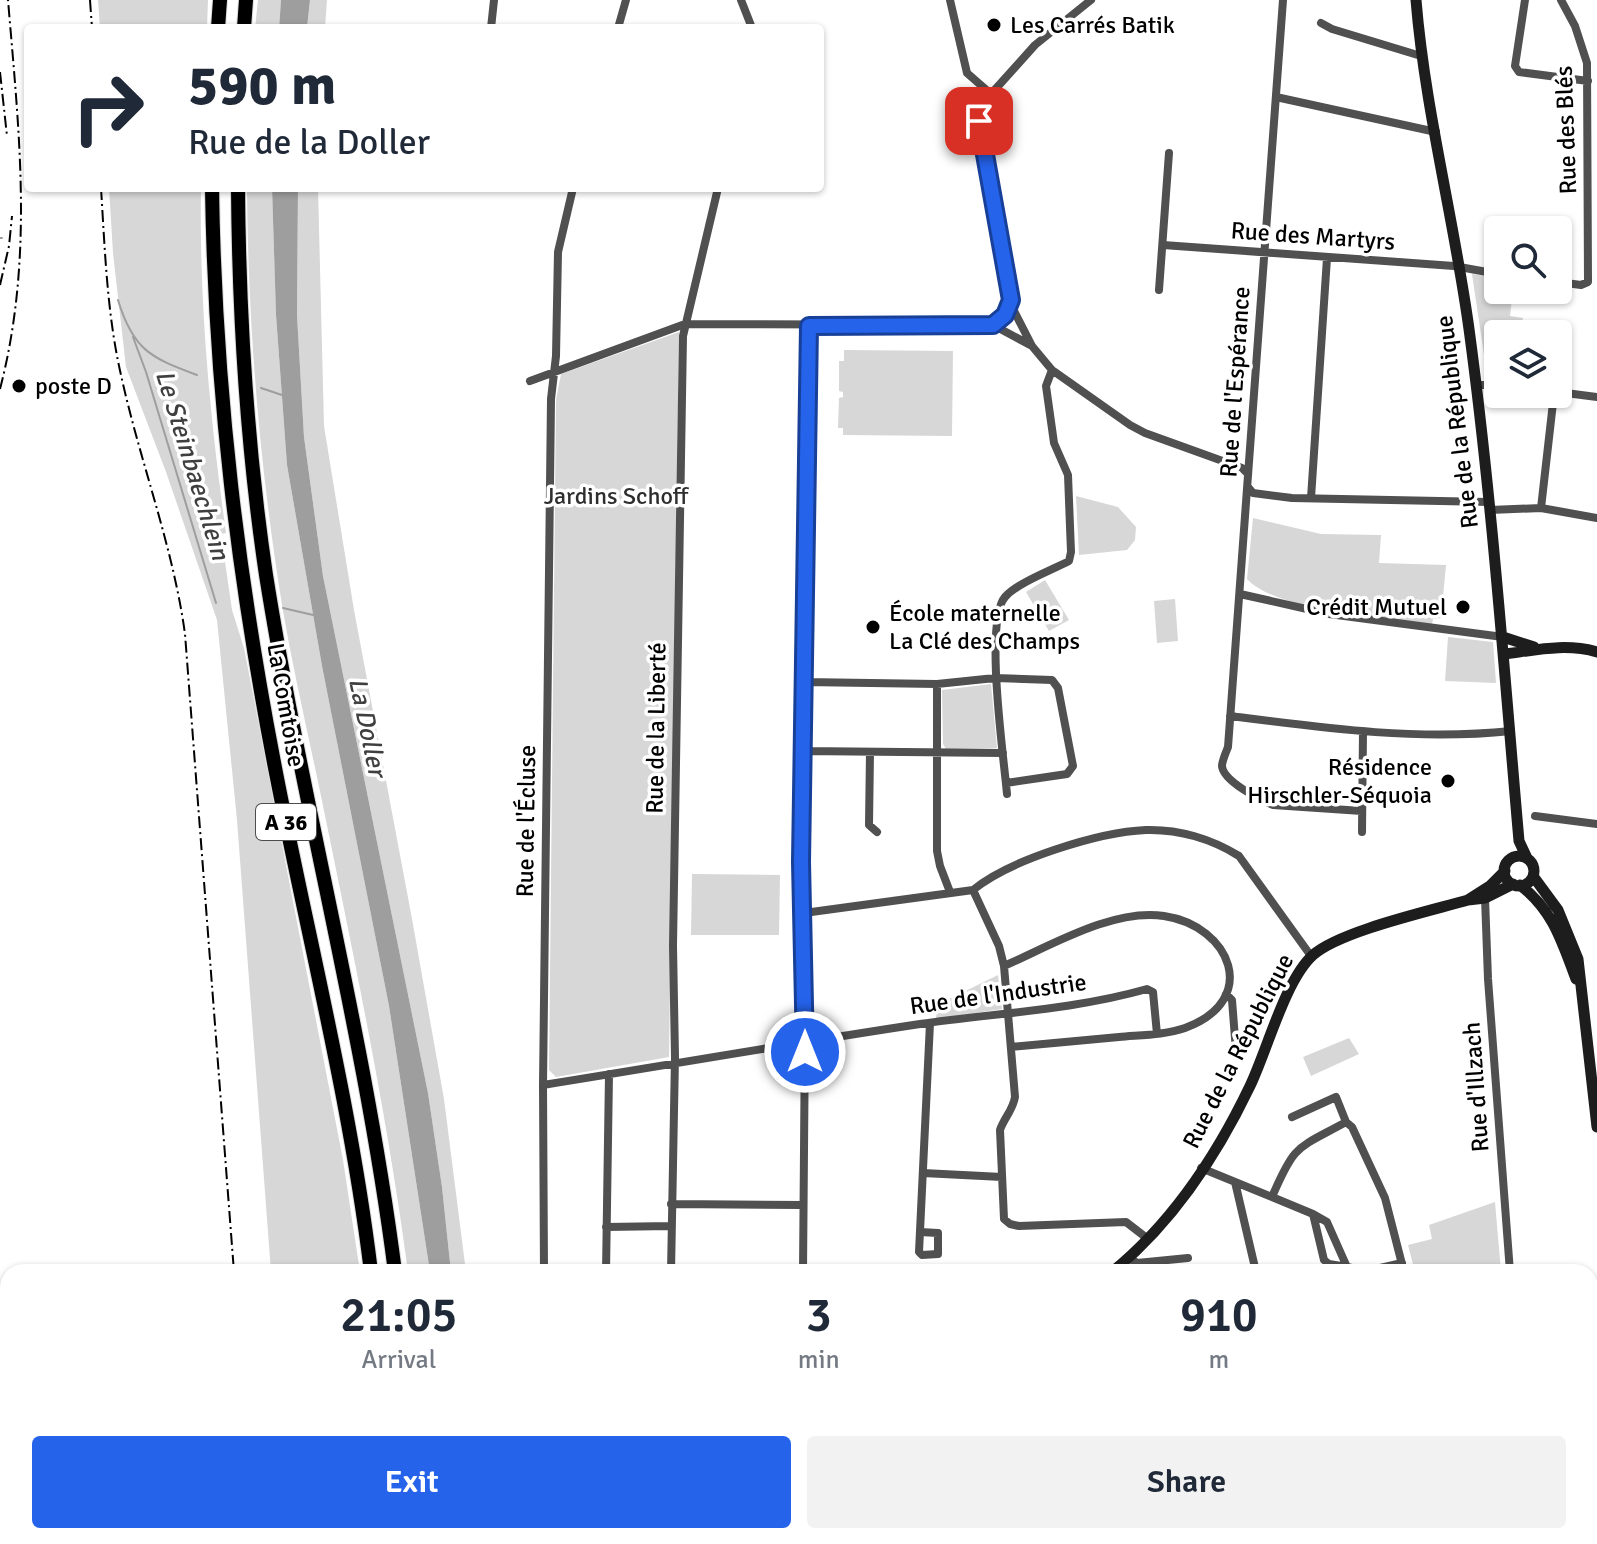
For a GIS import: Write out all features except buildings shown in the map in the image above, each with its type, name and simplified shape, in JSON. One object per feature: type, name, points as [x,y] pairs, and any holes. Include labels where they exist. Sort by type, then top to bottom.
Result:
[{"type":"highway","points":[[218,0],[218,24]]},
{"type":"highway","points":[[244,24],[246,0]]},
{"type":"highway","name":"La Comtoise","points":[[212,192],[218,369],[241,576],[277,777],[346,1115],[370,1264]]},
{"type":"highway","name":"La Comtoise","points":[[238,192],[244,371],[266,573],[319,864],[371,1117],[394,1264]]},
{"type":"main road","name":"Rue de la République","points":[[1416,0],[1421,56],[1460,268],[1477,385],[1505,654],[1519,841],[1527,858]]},
{"type":"main road","points":[[1503,637],[1535,648]]},
{"type":"main road","points":[[1583,648],[1597,641]]},
{"type":"main road","points":[[1505,654],[1535,648],[1583,648],[1597,652]]},
{"type":"main road","name":"Rue de la République","points":[[1511,858],[1519,841]]},
{"type":"main road","points":[[1580,989],[1552,919],[1535,897],[1507,879],[1505,871],[1511,858],[1527,858],[1533,866],[1533,876],[1567,926],[1578,959],[1597,1127]]},
{"type":"main road","name":"Rue de la République","points":[[1468,900],[1490,886],[1505,871]]},
{"type":"main road","points":[[1516,884],[1528,882],[1533,876]]},
{"type":"main road","name":"Rue de la République","points":[[1122,1264],[1148,1239],[1201,1168],[1249,1087],[1293,983],[1311,956],[1347,936],[1468,900],[1485,898],[1516,884]]},
{"type":"street","points":[[491,24],[494,0]]},
{"type":"street","points":[[619,24],[626,0]]},
{"type":"street","points":[[741,0],[750,24]]},
{"type":"street","points":[[1091,0],[1035,45],[982,104],[979,121],[1011,300],[1032,346],[1052,370],[1145,433],[1239,466],[1248,474]]},
{"type":"street","name":"Rue de l'Espérance","points":[[1283,0],[1228,747],[1222,766],[1227,777],[1273,805],[1362,811]]},
{"type":"street","points":[[1525,0],[1515,66],[1519,72],[1588,81]]},
{"type":"street","name":"Rue des Blés","points":[[1561,0],[1575,26],[1587,63],[1593,113],[1588,282],[1572,284]]},
{"type":"street","points":[[952,1],[967,73],[991,94]]},
{"type":"street","points":[[1321,23],[1413,56],[1421,56]]},
{"type":"street","points":[[1276,97],[1436,132]]},
{"type":"street","points":[[968,104],[982,104]]},
{"type":"street","points":[[1159,290],[1169,153]]},
{"type":"street","name":"Rue de l'Écluse","points":[[544,1264],[543,1085],[551,399],[558,252],[572,192]]},
{"type":"street","name":"Rue de la Liberté","points":[[671,1264],[675,1063],[673,946],[685,324],[717,192]]},
{"type":"street","name":"Rue des Martyrs","points":[[1163,245],[1460,268]]},
{"type":"street","points":[[1311,498],[1327,258]]},
{"type":"street","points":[[1460,268],[1484,272]]},
{"type":"street","points":[[993,325],[1005,315],[1011,300]]},
{"type":"street","points":[[530,381],[685,324],[993,325],[1032,346]]},
{"type":"street","points":[[803,1264],[805,1042],[801,866],[809,326]]},
{"type":"street","points":[[1007,794],[995,678],[999,607],[1009,593],[1069,561],[1068,475],[1054,443],[1046,386],[1052,370]]},
{"type":"street","points":[[1477,385],[1484,385]]},
{"type":"street","points":[[1572,395],[1597,397]]},
{"type":"street","points":[[1541,508],[1554,408]]},
{"type":"street","points":[[1247,486],[1255,494],[1541,508],[1597,518]]},
{"type":"street","points":[[1240,594],[1329,614],[1503,637]]},
{"type":"street","points":[[804,682],[937,684],[995,678],[1049,679],[1056,683],[1073,762],[1067,774],[1006,783]]},
{"type":"street","points":[[937,684],[937,851],[950,892]]},
{"type":"street","points":[[1230,716],[1363,732],[1511,731]]},
{"type":"street","points":[[1362,832],[1363,732]]},
{"type":"street","points":[[803,751],[1003,753]]},
{"type":"street","points":[[870,752],[869,825],[877,832]]},
{"type":"street","points":[[1535,816],[1597,824]]},
{"type":"street","points":[[804,913],[973,890],[996,875],[1038,856],[1088,840],[1147,830],[1201,837],[1239,856],[1311,956]]},
{"type":"street","points":[[973,890],[999,946],[1004,966],[1015,1097],[1014,1106],[1004,1116],[1000,1130],[1004,1219],[1019,1226],[1126,1222],[1148,1239]]},
{"type":"street","name":"Rue d'Illzach","points":[[1485,898],[1509,1264]]},
{"type":"street","points":[[1004,966],[1112,920],[1162,915],[1195,927],[1222,949],[1231,973],[1226,994],[1216,1008],[1187,1027],[1157,1034],[1011,1047]]},
{"type":"street","name":"Rue de l'Industrie","points":[[543,1085],[930,1023],[1111,999],[1147,989],[1153,992],[1157,1034]]},
{"type":"street","points":[[1226,994],[1232,1000],[1236,1051]]},
{"type":"street","points":[[920,1232],[930,1023]]},
{"type":"street","points":[[606,1264],[609,1074]]},
{"type":"street","points":[[1292,1117],[1336,1097],[1385,1198],[1402,1264]]},
{"type":"street","points":[[1272,1197],[1292,1153],[1306,1142],[1346,1122]]},
{"type":"street","points":[[1201,1168],[1327,1222],[1346,1264]]},
{"type":"street","points":[[923,1173],[1002,1177]]},
{"type":"street","points":[[1235,1182],[1254,1264]]},
{"type":"street","points":[[671,1204],[803,1205]]},
{"type":"street","points":[[1313,1214],[1324,1260],[1329,1264]]},
{"type":"street","points":[[606,1227],[671,1226]]},
{"type":"street","points":[[1129,1258],[1137,1263],[1188,1258]]},
{"type":"green space","points":[[98,0],[208,0],[207,24],[100,24]]},
{"type":"green space","points":[[258,0],[281,0],[279,24],[255,24]]},
{"type":"green space","points":[[310,0],[327,0],[325,24],[307,24]]},
{"type":"green space","points":[[109,192],[201,192],[207,361],[226,533],[221,534],[232,610],[244,648],[343,1160],[359,1264],[270,1264],[237,820],[217,620],[126,367]]},
{"type":"green space","points":[[247,192],[272,192],[276,315],[287,465],[322,666],[389,1006],[429,1264],[407,1264],[369,1036],[283,611],[268,506],[250,294]]},
{"type":"green space","points":[[298,192],[318,192],[324,426],[354,610],[444,1099],[465,1264],[450,1264],[428,1093],[323,576],[304,437],[297,315]]},
{"type":"green space","points":[[1472,274],[1484,276],[1484,304],[1511,304],[1510,316],[1523,318],[1484,320],[1484,355]]},
{"type":"green space","name":"Jardins Schoff","points":[[679,332],[669,1057],[556,1077],[549,1070],[556,400],[561,374]]},
{"type":"green space","points":[[844,350],[953,351],[952,436],[843,435],[843,428],[838,428],[839,398],[843,397],[843,392],[839,391],[839,361],[844,361]]},
{"type":"green space","points":[[1076,496],[1118,507],[1136,527],[1135,540],[1127,550],[1079,555]]},
{"type":"green space","points":[[1253,518],[1321,534],[1381,535],[1379,563],[1446,565],[1441,618],[1433,619],[1432,624],[1362,616],[1307,606],[1261,590],[1247,579]]},
{"type":"green space","points":[[1045,580],[1069,620],[1049,631],[1026,592]]},
{"type":"green space","points":[[1175,599],[1178,641],[1157,643],[1154,601]]},
{"type":"green space","points":[[1448,637],[1493,642],[1496,683],[1445,681]]},
{"type":"green space","points":[[991,684],[997,748],[946,749],[943,744],[942,690]]},
{"type":"green space","points":[[692,874],[780,875],[779,935],[691,935]]},
{"type":"green space","points":[[998,975],[1002,1009],[936,1019],[937,1005]]},
{"type":"green space","points":[[1349,1038],[1359,1054],[1311,1076],[1303,1057]]},
{"type":"green space","points":[[1495,1202],[1500,1264],[1413,1264],[1408,1245],[1432,1239],[1429,1225]]},
{"type":"shaded area","points":[[281,0],[310,0],[307,24],[279,24]]},
{"type":"shaded area","name":"La Doller","points":[[272,192],[298,192],[297,315],[304,437],[323,576],[428,1093],[450,1264],[429,1264],[389,1006],[322,666],[287,465],[276,315]]},
{"type":"waterway","name":"Le Steinbaechlein","points":[[118,300],[130,330],[146,350],[167,363],[197,375]]},
{"type":"waterway","name":"Le Steinbaechlein","points":[[133,337],[216,603]]},
{"type":"waterway","name":"Le Steinbaechlein","points":[[261,388],[282,395]]},
{"type":"waterway","name":"Le Steinbaechlein","points":[[283,608],[313,615]]},
{"type":"railway","points":[[0,389],[17,292],[21,195],[8,0]]},
{"type":"railway","points":[[90,0],[92,24]]},
{"type":"railway","points":[[0,72],[7,136]]},
{"type":"railway","points":[[101,192],[107,282],[116,352],[173,569],[185,634],[233,1264]]},
{"type":"railway","points":[[0,285],[12,216]]},
{"type":"place","name":"Les Carrés Batik","points":[[994,25]]},
{"type":"place","name":"poste D","points":[[19,386]]},
{"type":"place","name":"Crédit Mutuel","points":[[1463,607]]},
{"type":"place","name":"École maternelle La Clé des Champs","points":[[873,627]]},
{"type":"place","name":"Résidence Hirschler-Séquoia","points":[[1448,781]]},
{"type":"route","points":[[805,1052],[801,862],[809,326],[993,325],[1005,315],[1011,300],[979,121]]}]
